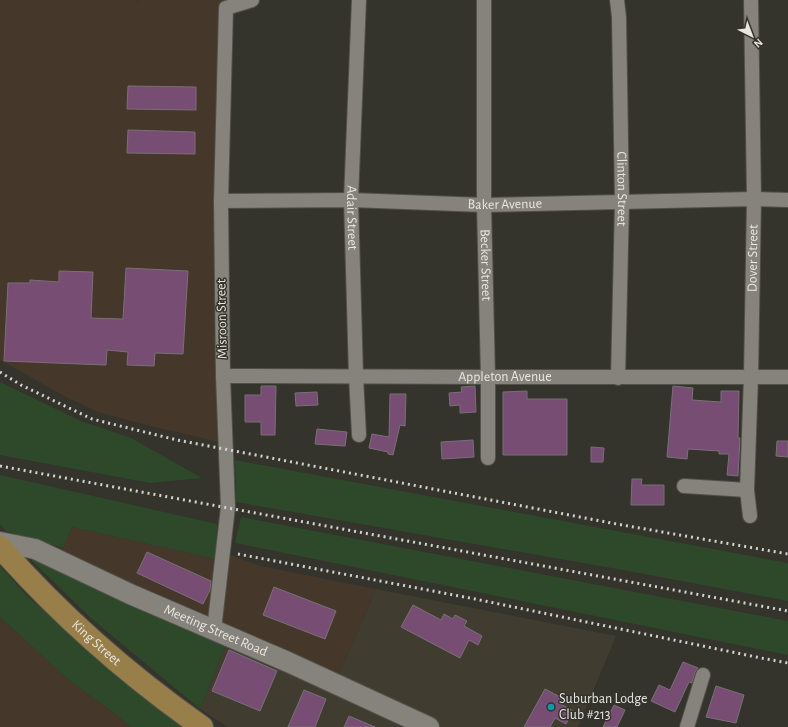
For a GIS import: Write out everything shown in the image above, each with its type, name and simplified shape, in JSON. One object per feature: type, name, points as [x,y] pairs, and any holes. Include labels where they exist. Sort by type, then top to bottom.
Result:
[{"type":"main road","name":"King Street","points":[[0,547],[31,582],[94,642],[145,684],[202,727]]},
{"type":"street","name":"Misroon Street","points":[[214,630],[228,507],[223,376],[221,201],[226,8],[252,0]]},
{"type":"street","name":"Adair Street","points":[[359,0],[351,200],[359,435]]},
{"type":"street","name":"Becker Street","points":[[484,0],[484,205],[488,378],[488,458]]},
{"type":"street","name":"Clinton Street","points":[[617,0],[619,18],[622,202],[618,378]]},
{"type":"street","name":"Dover Street","points":[[750,516],[747,490],[751,376],[754,199],[751,0]]},
{"type":"street","name":"Baker Avenue","points":[[221,201],[351,200],[484,205],[754,199],[788,200]]},
{"type":"street","name":"Appleton Avenue","points":[[223,376],[488,378],[788,377]]},
{"type":"street","points":[[684,486],[747,490]]},
{"type":"street","name":"Meeting Street Road","points":[[0,542],[35,549],[130,594],[288,662],[429,727]]},
{"type":"street","points":[[687,727],[702,675]]},
{"type":"shaded area","points":[[0,0],[137,0],[137,3],[138,0],[252,0],[226,9],[223,443],[98,412],[66,397],[0,360]]},
{"type":"shaded area","points":[[72,527],[221,560],[222,552],[261,566],[376,589],[335,683],[58,560]]},
{"type":"shaded area","points":[[376,589],[616,636],[578,727],[228,727],[200,709],[229,636],[335,683]]},
{"type":"shaded area","points":[[0,617],[69,680],[131,727],[0,727]]},
{"type":"green space","points":[[0,382],[81,421],[131,438],[202,478],[150,483],[0,455]]},
{"type":"green space","points":[[235,460],[788,563],[788,601],[623,570],[236,502]]},
{"type":"green space","points":[[0,475],[217,524],[216,559],[72,527],[63,548],[6,531],[0,524]]},
{"type":"green space","points":[[241,517],[788,621],[788,655],[235,543]]},
{"type":"green space","points":[[30,559],[227,641],[200,709],[93,620]]},
{"type":"green space","points":[[0,566],[28,597],[140,692],[189,727],[131,727],[69,680],[0,617]]},
{"type":"building","points":[[128,86],[196,87],[196,110],[127,109]]},
{"type":"building","points":[[128,130],[195,132],[195,154],[127,153]]},
{"type":"building","points":[[126,268],[188,271],[183,354],[155,353],[154,366],[127,365],[128,352],[107,350],[106,365],[4,361],[8,283],[30,283],[30,280],[59,282],[59,271],[93,272],[91,318],[123,319]]},
{"type":"building","points":[[261,386],[276,386],[275,435],[261,435],[261,422],[245,422],[245,395],[261,395]]},
{"type":"building","points":[[475,386],[476,412],[460,413],[460,405],[450,406],[449,393],[462,392],[461,387]]},
{"type":"building","points":[[673,386],[693,388],[692,400],[721,402],[721,391],[739,391],[738,438],[740,438],[738,476],[727,475],[729,454],[719,454],[719,451],[688,449],[687,459],[667,457]]},
{"type":"building","points":[[527,391],[527,399],[567,399],[567,455],[503,455],[503,392]]},
{"type":"building","points":[[317,392],[318,405],[296,406],[295,393]]},
{"type":"building","points":[[390,394],[406,394],[405,426],[400,425],[393,455],[388,454],[388,452],[369,448],[372,434],[389,437]]},
{"type":"building","points":[[317,429],[347,432],[345,446],[315,444]]},
{"type":"building","points":[[473,440],[474,457],[442,459],[441,442]]},
{"type":"building","points":[[777,441],[788,441],[788,457],[776,456]]},
{"type":"building","points":[[591,447],[604,448],[603,462],[591,462]]},
{"type":"building","points":[[632,479],[642,479],[641,485],[664,485],[664,505],[631,505]]},
{"type":"building","points":[[147,552],[211,581],[210,590],[203,604],[137,573]]},
{"type":"building","points":[[274,587],[336,611],[325,639],[263,615]]},
{"type":"building","points":[[413,605],[441,620],[444,614],[453,619],[455,615],[467,621],[464,626],[482,636],[478,645],[469,640],[460,658],[401,627]]},
{"type":"building","points":[[229,650],[277,671],[260,711],[212,691]]},
{"type":"building","points":[[683,662],[698,668],[695,672],[692,683],[689,682],[675,712],[651,701],[659,685],[670,690]]},
{"type":"building","points":[[716,686],[744,695],[736,723],[706,717]]},
{"type":"building","name":"Suburban Lodge Club #213","points":[[545,689],[562,698],[559,703],[573,711],[566,724],[555,718],[550,727],[524,727]]},
{"type":"building","points":[[304,690],[326,699],[315,727],[288,727]]},
{"type":"building","points":[[614,705],[625,710],[617,727],[603,727]]},
{"type":"building","points":[[349,716],[375,727],[344,727]]},
{"type":"railway","points":[[0,372],[21,385],[92,419],[177,440],[611,523],[788,554]]},
{"type":"railway","points":[[0,466],[788,611]]},
{"type":"railway","points":[[238,554],[475,599],[788,663]]},
{"type":"place","name":"Suburban Lodge Club #213","points":[[551,707]]}]
